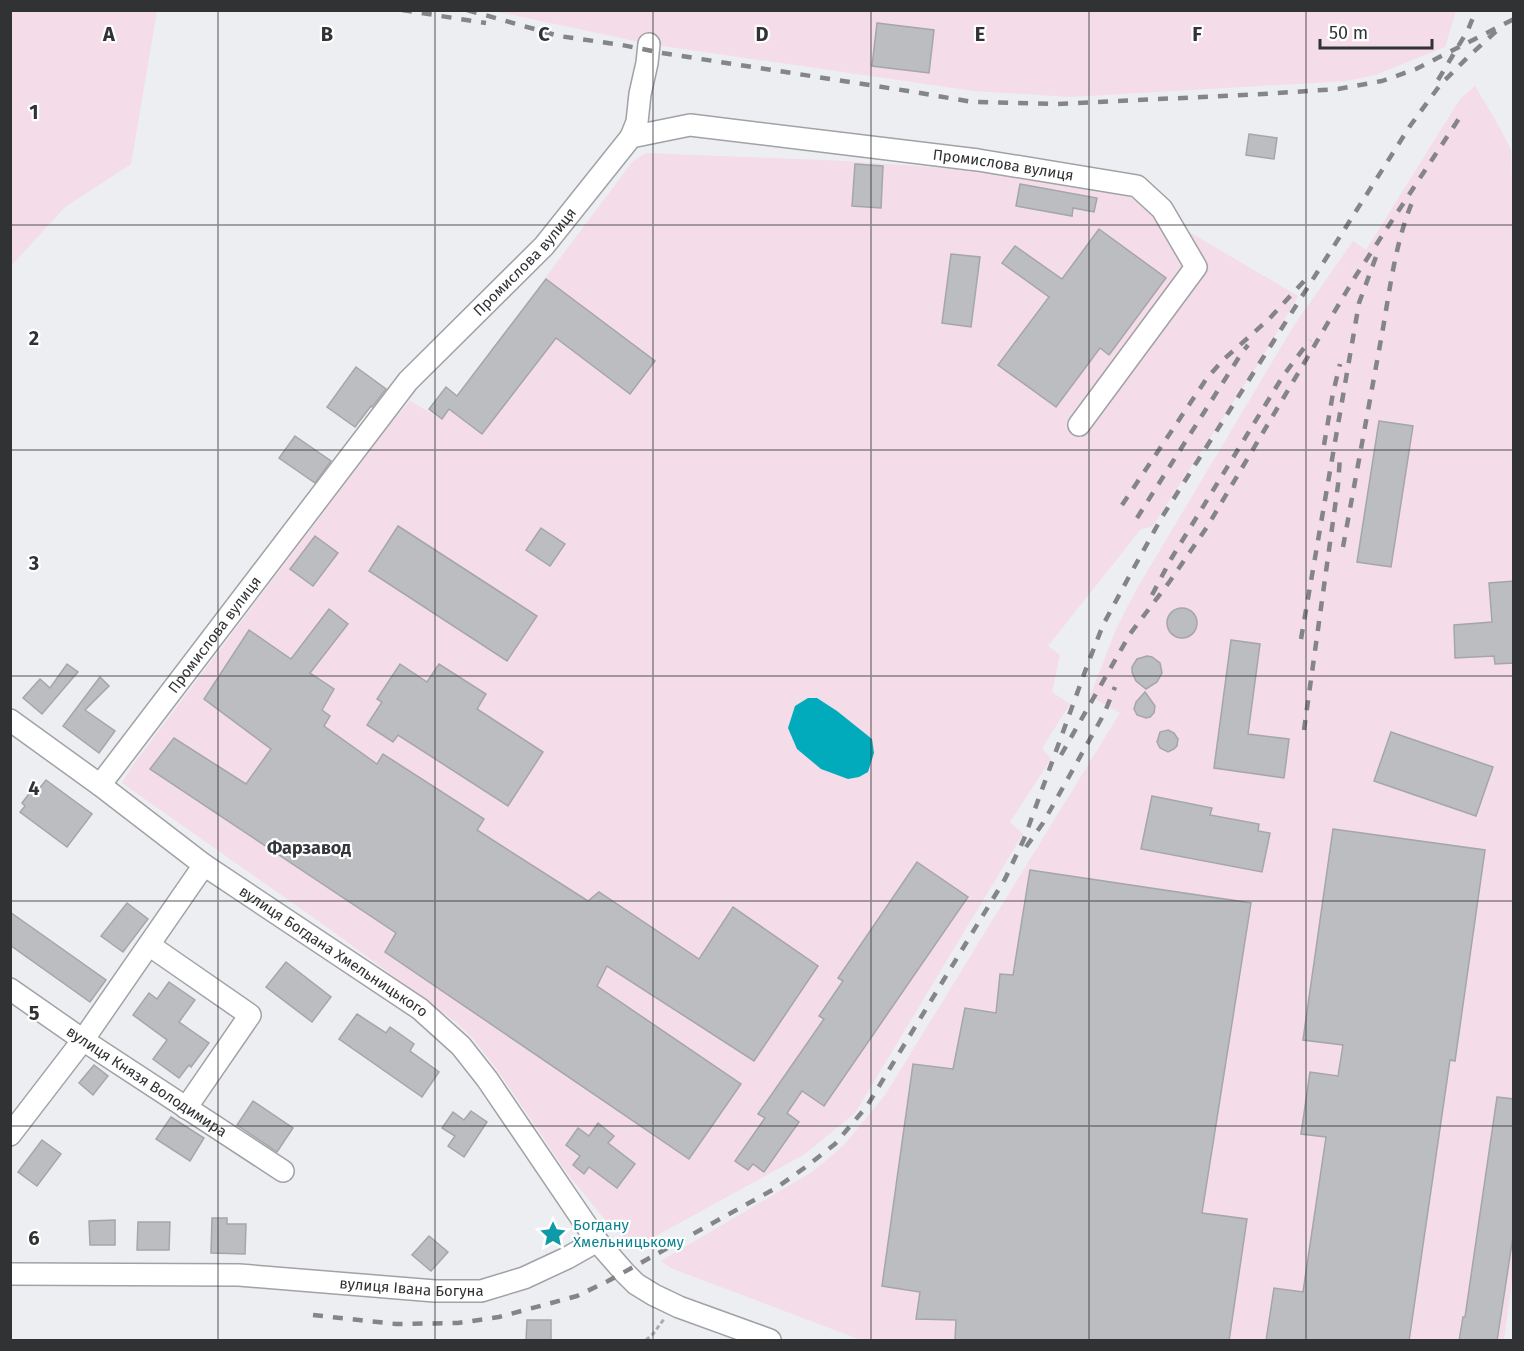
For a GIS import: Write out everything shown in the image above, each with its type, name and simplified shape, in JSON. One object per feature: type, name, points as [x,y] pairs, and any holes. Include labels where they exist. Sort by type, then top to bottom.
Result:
[{"type":"street","points":[[631,137],[637,122],[649,44]]},
{"type":"street","name":"Промислова вулиця","points":[[100,785],[408,381],[544,246],[631,137],[690,125],[978,160],[1137,186],[1162,209],[1196,267],[1079,425]]},
{"type":"street","name":"вулиця Богдана Хмельницького","points":[[10,720],[100,785],[204,866],[420,1009],[461,1046],[487,1079],[597,1241]]},
{"type":"street","points":[[10,1135],[83,1040],[204,866]]},
{"type":"street","points":[[149,945],[250,1015],[186,1108]]},
{"type":"street","name":"вулиця Князя Володимира","points":[[10,989],[83,1040],[283,1171]]},
{"type":"street","points":[[597,1241],[636,1284],[654,1295],[770,1341]]},
{"type":"street","name":"вулиця Івана Богуна","points":[[10,1274],[239,1275],[435,1291],[481,1291],[524,1278],[597,1241]]},
{"type":"path","points":[[646,1341],[675,1305]]},
{"type":"shaded area","points":[[11,10],[157,11],[131,164],[65,207],[11,266]]},
{"type":"shaded area","points":[[494,11],[1456,11],[1445,47],[1375,75],[1347,81],[1071,97],[974,91],[649,44]]},
{"type":"shaded area","points":[[1475,86],[1511,150],[1513,213],[1514,1267],[1504,1340],[861,1340],[673,1269],[661,1261],[812,1172],[844,1145],[885,1095],[1120,713],[1090,696],[1117,627],[1135,592],[1293,327],[1353,241],[1366,250],[1460,99]]},
{"type":"shaded area","points":[[646,153],[847,161],[956,169],[1116,189],[1298,296],[1260,361],[1152,527],[1141,529],[1048,646],[1060,655],[1052,692],[1070,704],[1042,748],[1051,759],[1010,822],[1023,834],[855,1113],[805,1154],[634,1248],[601,1215],[567,1173],[498,1071],[474,1040],[457,1023],[331,930],[122,783],[133,765],[391,423],[410,401],[440,418],[633,161]]},
{"type":"water","points":[[808,698],[817,698],[872,739],[874,753],[868,772],[848,779],[821,769],[797,749],[788,728],[795,706]]},
{"type":"building","points":[[877,23],[934,30],[929,73],[872,66]]},
{"type":"building","points":[[1249,134],[1277,138],[1274,159],[1246,155]]},
{"type":"building","points":[[855,164],[883,166],[881,208],[852,206]]},
{"type":"building","points":[[1020,184],[1097,198],[1094,212],[1073,208],[1072,216],[1016,206]]},
{"type":"building","points":[[1099,229],[1166,278],[1109,355],[1100,348],[1056,407],[998,365],[1049,297],[1002,263],[1015,246],[1062,279]]},
{"type":"building","points":[[951,254],[980,257],[971,327],[942,323]]},
{"type":"building","points":[[546,279],[655,361],[630,394],[556,338],[482,434],[449,409],[442,419],[429,409],[446,387],[457,396]]},
{"type":"building","points":[[356,367],[386,389],[355,427],[327,407]]},
{"type":"building","points":[[1379,421],[1413,426],[1391,567],[1357,562]]},
{"type":"building","points":[[295,436],[331,461],[315,483],[279,458]]},
{"type":"building","points":[[398,526],[537,616],[507,661],[369,571]]},
{"type":"building","points":[[541,528],[565,544],[550,566],[526,550]]},
{"type":"building","points":[[315,536],[338,553],[313,586],[290,569]]},
{"type":"building","points":[[1514,581],[1514,663],[1495,664],[1494,656],[1455,658],[1454,625],[1492,622],[1489,583]]},
{"type":"building","points":[[1182,608],[1193,612],[1197,623],[1193,634],[1182,638],[1171,634],[1167,623],[1171,612]]},
{"type":"building","points":[[329,609],[348,624],[310,673],[334,689],[322,710],[330,716],[324,726],[377,764],[383,754],[484,819],[477,830],[588,901],[599,892],[699,959],[733,907],[818,966],[754,1061],[607,966],[597,986],[741,1084],[689,1159],[385,952],[396,933],[150,769],[174,738],[246,784],[271,749],[204,699],[249,630],[291,659]]},
{"type":"building","points":[[1231,640],[1260,644],[1248,734],[1289,739],[1284,778],[1214,768]]},
{"type":"building","points":[[1147,656],[1160,663],[1162,673],[1157,682],[1146,689],[1136,681],[1132,667],[1137,659]]},
{"type":"building","points":[[67,664],[78,672],[42,714],[23,698],[40,679],[50,688]]},
{"type":"building","points":[[400,664],[427,682],[439,664],[486,694],[477,709],[543,752],[508,806],[398,735],[393,742],[367,725],[382,702],[377,699]]},
{"type":"building","points":[[100,677],[109,686],[85,710],[115,731],[99,753],[63,726]]},
{"type":"building","points":[[1145,692],[1155,706],[1154,713],[1146,718],[1137,715],[1134,709],[1136,702]]},
{"type":"building","points":[[1168,730],[1178,739],[1177,746],[1168,752],[1160,748],[1157,742],[1160,732]]},
{"type":"building","points":[[1391,732],[1493,767],[1476,816],[1374,781]]},
{"type":"building","points":[[46,780],[92,814],[67,847],[20,812],[25,806],[22,803],[31,791],[35,794]]},
{"type":"building","points":[[1152,796],[1212,808],[1210,815],[1259,824],[1258,831],[1270,833],[1262,872],[1141,849]]},
{"type":"building","points":[[1333,829],[1485,850],[1455,1061],[1450,1060],[1409,1341],[1266,1341],[1274,1288],[1303,1292],[1326,1137],[1301,1134],[1310,1072],[1338,1076],[1343,1045],[1303,1040]]},
{"type":"building","points":[[917,862],[968,897],[824,1106],[802,1091],[787,1113],[799,1122],[764,1172],[753,1164],[748,1170],[735,1161],[765,1118],[758,1114],[824,1019],[819,1016],[843,981],[838,978]]},
{"type":"building","points":[[1030,870],[1251,903],[1202,1213],[1247,1219],[1229,1341],[955,1341],[956,1320],[916,1319],[920,1292],[882,1286],[913,1064],[953,1069],[965,1008],[996,1013],[1000,974],[1013,975]]},
{"type":"building","points":[[127,903],[148,919],[123,952],[101,936]]},
{"type":"building","points":[[10,912],[106,980],[90,1002],[10,945]]},
{"type":"building","points":[[286,962],[331,997],[312,1022],[266,987]]},
{"type":"building","points":[[169,982],[195,1000],[179,1022],[209,1043],[191,1067],[189,1065],[179,1078],[153,1059],[167,1040],[133,1015],[149,993],[157,999]]},
{"type":"building","points":[[357,1014],[386,1033],[390,1027],[414,1044],[410,1051],[439,1072],[422,1097],[339,1039]]},
{"type":"building","points":[[94,1065],[108,1076],[93,1095],[79,1083]]},
{"type":"building","points":[[1497,1097],[1514,1099],[1514,1230],[1497,1341],[1459,1341],[1463,1317],[1465,1317]]},
{"type":"building","points":[[253,1101],[293,1128],[277,1152],[237,1125]]},
{"type":"building","points":[[471,1111],[487,1122],[464,1157],[448,1146],[455,1136],[442,1128],[453,1112],[464,1120]]},
{"type":"building","points":[[171,1117],[204,1138],[190,1161],[156,1139]]},
{"type":"building","points":[[598,1123],[614,1136],[608,1143],[635,1164],[617,1188],[589,1167],[584,1174],[573,1165],[580,1156],[566,1145],[578,1128],[589,1136]]},
{"type":"building","points":[[42,1140],[61,1154],[37,1186],[18,1172]]},
{"type":"building","points":[[212,1218],[227,1218],[227,1224],[246,1224],[245,1254],[211,1253]]},
{"type":"building","points":[[115,1220],[115,1245],[90,1245],[89,1221]]},
{"type":"building","points":[[138,1222],[170,1222],[169,1250],[137,1250]]},
{"type":"building","points":[[429,1236],[448,1252],[431,1271],[412,1255]]},
{"type":"building","points":[[527,1320],[551,1320],[551,1341],[526,1341]]},
{"type":"railway","points":[[402,10],[486,23]]},
{"type":"railway","points":[[467,10],[559,36],[662,53],[973,102],[1057,104],[1338,89],[1382,81],[1416,69],[1514,19]]},
{"type":"railway","points":[[1438,80],[1468,30],[1476,10]]},
{"type":"railway","points":[[313,1315],[396,1324],[458,1323],[499,1317],[577,1296],[776,1188],[835,1144],[867,1106],[1005,879],[1024,839],[1103,625],[1162,517],[1410,126],[1440,85],[1503,25]]},
{"type":"railway","points":[[1061,755],[1130,634],[1207,527],[1355,277],[1462,114]]},
{"type":"railway","points":[[1343,547],[1394,266],[1413,200]]},
{"type":"railway","points":[[1301,639],[1359,303],[1377,254]]},
{"type":"railway","points":[[1122,505],[1207,378],[1223,360],[1269,319],[1305,280]]},
{"type":"railway","points":[[1152,595],[1171,559],[1283,376],[1310,340]]},
{"type":"railway","points":[[1137,518],[1248,345]]},
{"type":"railway","points":[[1324,445],[1340,364]]},
{"type":"railway","points":[[1304,730],[1340,457]]},
{"type":"railway","points":[[1026,847],[1043,823],[1104,714],[1115,687]]},
{"type":"place","name":"Богдану Хмельницькому","points":[[553,1234]]},
{"type":"district","name":"Фарзавод","points":[[309,848]]}]
